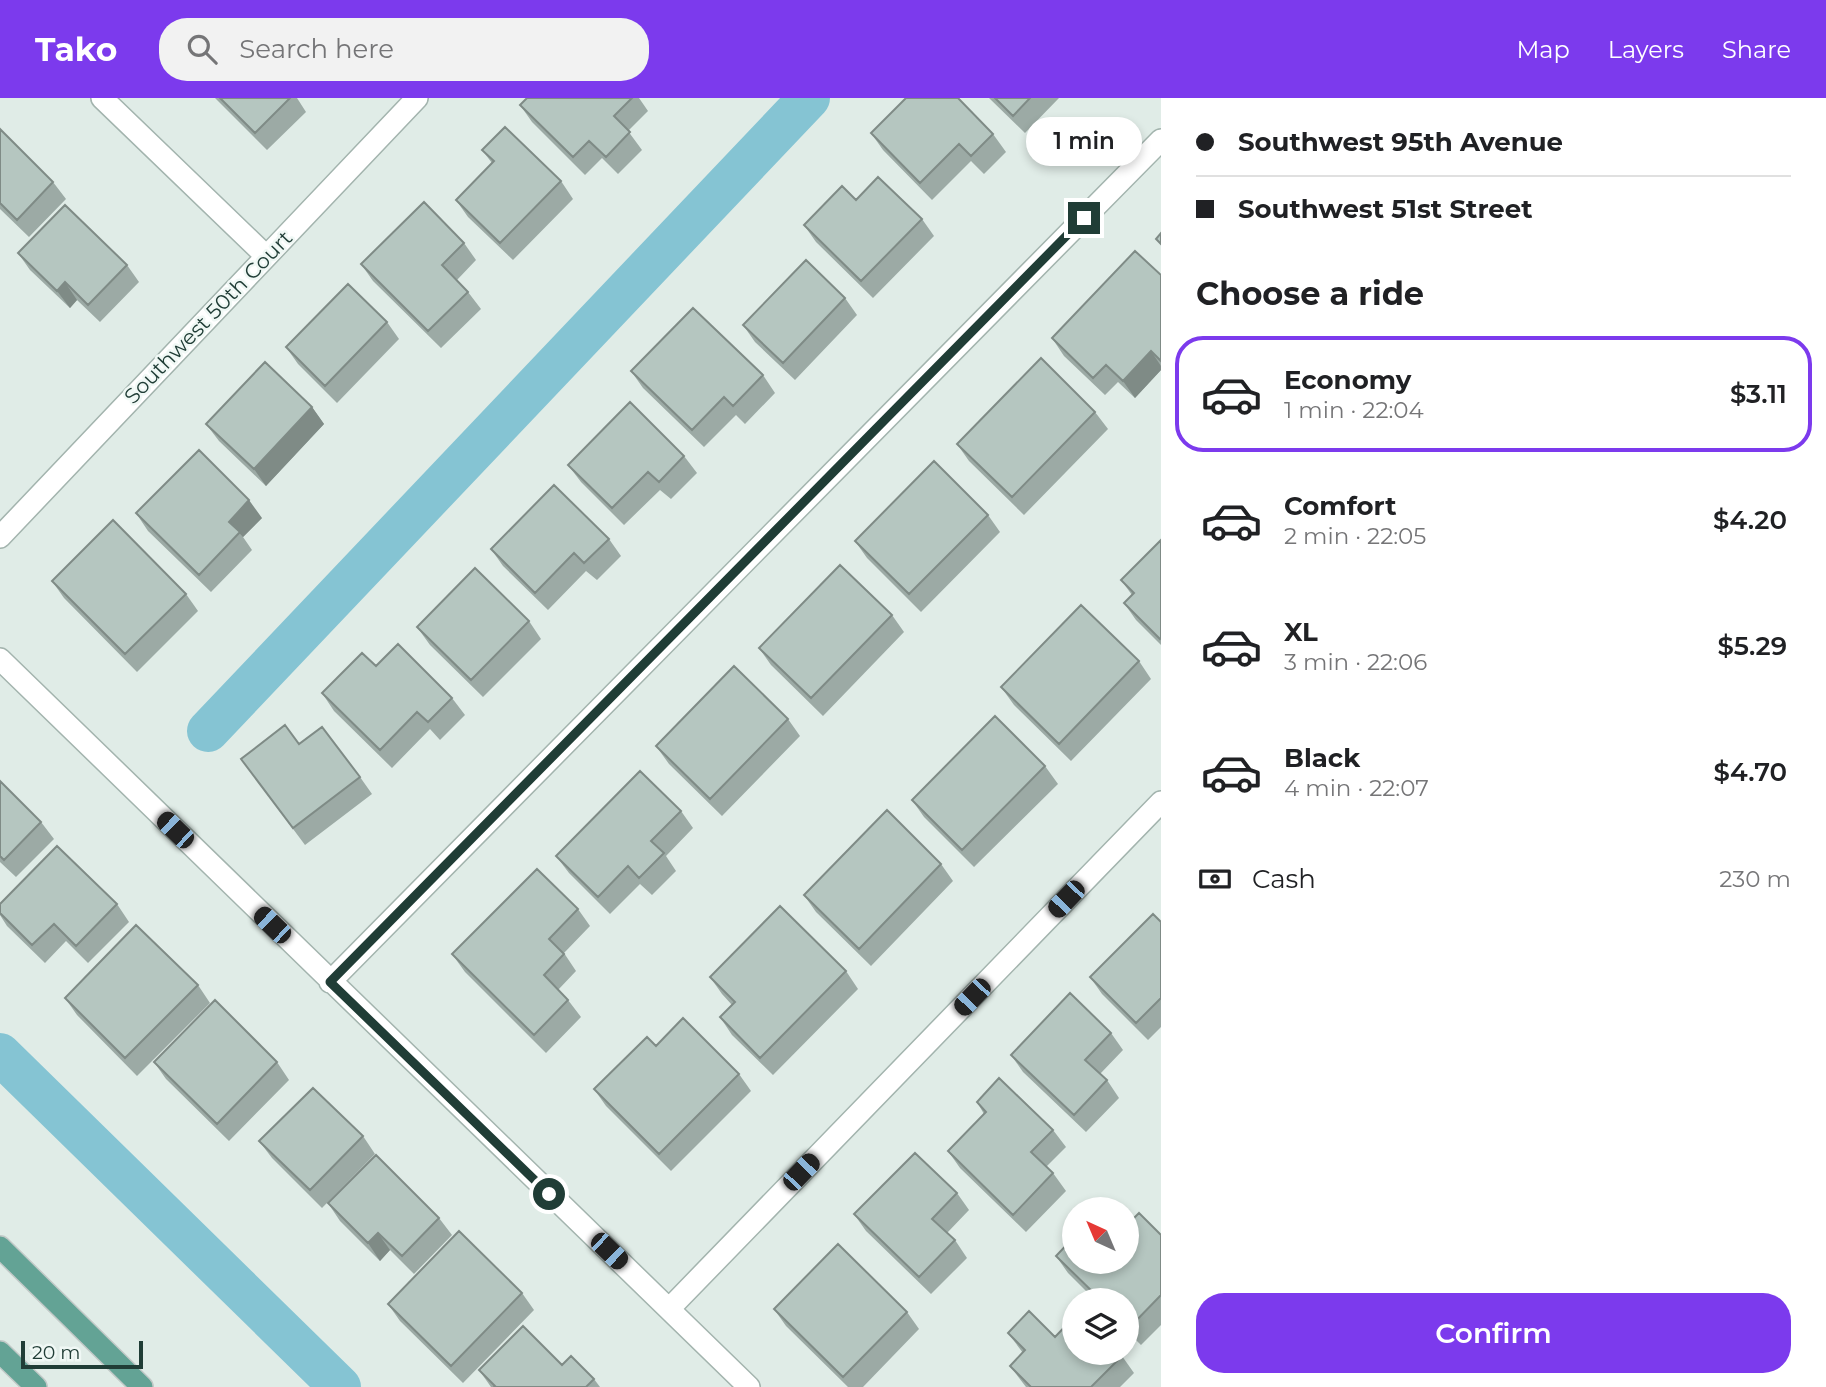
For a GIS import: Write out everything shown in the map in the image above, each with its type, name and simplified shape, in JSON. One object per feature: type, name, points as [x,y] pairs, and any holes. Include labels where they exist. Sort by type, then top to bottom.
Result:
[{"type":"main road","points":[[0,1247],[142,1387]]},
{"type":"main road","points":[[0,1352],[36,1387]]},
{"type":"street","points":[[102,98],[266,256]]},
{"type":"street","name":"Southwest 50th Court","points":[[0,537],[417,98]]},
{"type":"street","points":[[330,982],[1161,140]]},
{"type":"street","points":[[0,659],[749,1387]]},
{"type":"street","points":[[668,1309],[1161,802]]},
{"type":"building","points":[[220,98],[290,98],[255,133]]},
{"type":"building","points":[[527,98],[632,98],[614,116],[630,132],[606,157],[589,141],[573,157],[520,105]]},
{"type":"building","points":[[906,98],[958,98],[993,134],[971,156],[959,144],[920,183],[871,133]]},
{"type":"building","points":[[995,98],[1030,98],[1013,116]]},
{"type":"building","points":[[505,127],[561,181],[500,243],[456,200],[494,161],[482,150]]},
{"type":"building","points":[[0,129],[53,182],[17,220],[0,203]]},
{"type":"building","points":[[878,177],[922,219],[861,281],[804,225],[842,186],[856,200]]},
{"type":"building","points":[[424,202],[464,243],[442,265],[468,292],[428,331],[361,264]]},
{"type":"building","points":[[65,205],[127,265],[88,305],[65,282],[57,291],[18,253]]},
{"type":"building","points":[[1135,251],[1161,275],[1161,361],[1151,351],[1123,381],[1106,365],[1093,378],[1052,338]]},
{"type":"building","points":[[806,260],[845,298],[783,363],[743,325]]},
{"type":"building","points":[[348,284],[387,322],[325,386],[286,347]]},
{"type":"building","points":[[693,308],[763,375],[733,406],[724,397],[692,430],[631,371]]},
{"type":"building","points":[[1041,358],[1095,412],[1012,497],[957,444]]},
{"type":"building","points":[[265,362],[312,407],[254,469],[206,424]]},
{"type":"building","points":[[630,402],[684,456],[659,482],[648,472],[612,508],[568,465]]},
{"type":"building","points":[[199,450],[249,500],[229,522],[240,532],[199,575],[136,513]]},
{"type":"building","points":[[934,461],[988,515],[909,594],[855,541]]},
{"type":"building","points":[[554,485],[609,539],[584,563],[574,553],[535,593],[491,549]]},
{"type":"building","points":[[113,520],[186,594],[125,654],[52,581]]},
{"type":"building","points":[[1161,540],[1160,639],[1124,603],[1134,593],[1121,580]]},
{"type":"building","points":[[840,565],[892,615],[811,698],[759,648]]},
{"type":"building","points":[[475,568],[529,621],[471,680],[417,627]]},
{"type":"building","points":[[1081,605],[1139,661],[1059,744],[1001,687]]},
{"type":"building","points":[[398,644],[452,698],[428,722],[417,712],[380,750],[322,693],[362,653],[376,666]]},
{"type":"building","points":[[734,666],[788,719],[710,799],[656,746]]},
{"type":"building","points":[[995,716],[1045,766],[962,850],[912,800]]},
{"type":"building","points":[[285,725],[299,744],[322,727],[360,777],[293,828],[241,759]]},
{"type":"building","points":[[640,771],[681,811],[651,841],[664,853],[639,878],[628,866],[598,897],[556,856]]},
{"type":"building","points":[[0,781],[41,822],[4,860],[0,856]]},
{"type":"building","points":[[887,810],[941,864],[859,949],[804,895]]},
{"type":"building","points":[[57,846],[117,904],[76,946],[54,924],[32,945],[0,913],[0,904]]},
{"type":"building","points":[[537,869],[578,909],[549,939],[564,954],[544,975],[568,1000],[534,1035],[452,954]]},
{"type":"building","points":[[780,906],[846,971],[760,1058],[720,1017],[735,1002],[710,977]]},
{"type":"building","points":[[1153,914],[1161,922],[1161,998],[1136,1023],[1090,977]]},
{"type":"building","points":[[136,925],[198,985],[125,1058],[65,998]]},
{"type":"building","points":[[1070,993],[1111,1033],[1085,1060],[1107,1080],[1074,1115],[1011,1055]]},
{"type":"building","points":[[215,1000],[277,1062],[217,1124],[154,1062]]},
{"type":"building","points":[[683,1018],[739,1074],[659,1154],[594,1089],[647,1037],[656,1046]]},
{"type":"building","points":[[999,1078],[1053,1130],[1031,1152],[1053,1173],[1013,1215],[948,1151],[986,1112],[977,1102]]},
{"type":"building","points":[[313,1088],[363,1136],[310,1190],[259,1141]]},
{"type":"building","points":[[915,1153],[957,1193],[932,1219],[955,1240],[919,1277],[854,1214]]},
{"type":"building","points":[[376,1155],[439,1218],[402,1256],[378,1233],[368,1243],[328,1203]]},
{"type":"building","points":[[1139,1213],[1161,1235],[1161,1295],[1139,1318],[1139,1288],[1089,1288],[1074,1274],[1139,1274]]},
{"type":"building","points":[[459,1231],[522,1293],[451,1366],[388,1304]]},
{"type":"building","points":[[838,1244],[907,1312],[843,1377],[774,1309]]},
{"type":"building","points":[[1062,1250],[1062,1262],[1056,1256]]},
{"type":"building","points":[[1029,1311],[1055,1337],[1062,1330],[1062,1365],[1113,1365],[1091,1387],[1031,1387],[1010,1366],[1025,1350],[1008,1333]]},
{"type":"building","points":[[523,1326],[562,1365],[571,1356],[594,1379],[586,1387],[494,1387],[479,1370]]},
{"type":"waterway","points":[[208,731],[809,98]]},
{"type":"waterway","points":[[0,1054],[340,1387]]},
{"type":"route","points":[[549,1194],[330,982],[1084,218]]}]
